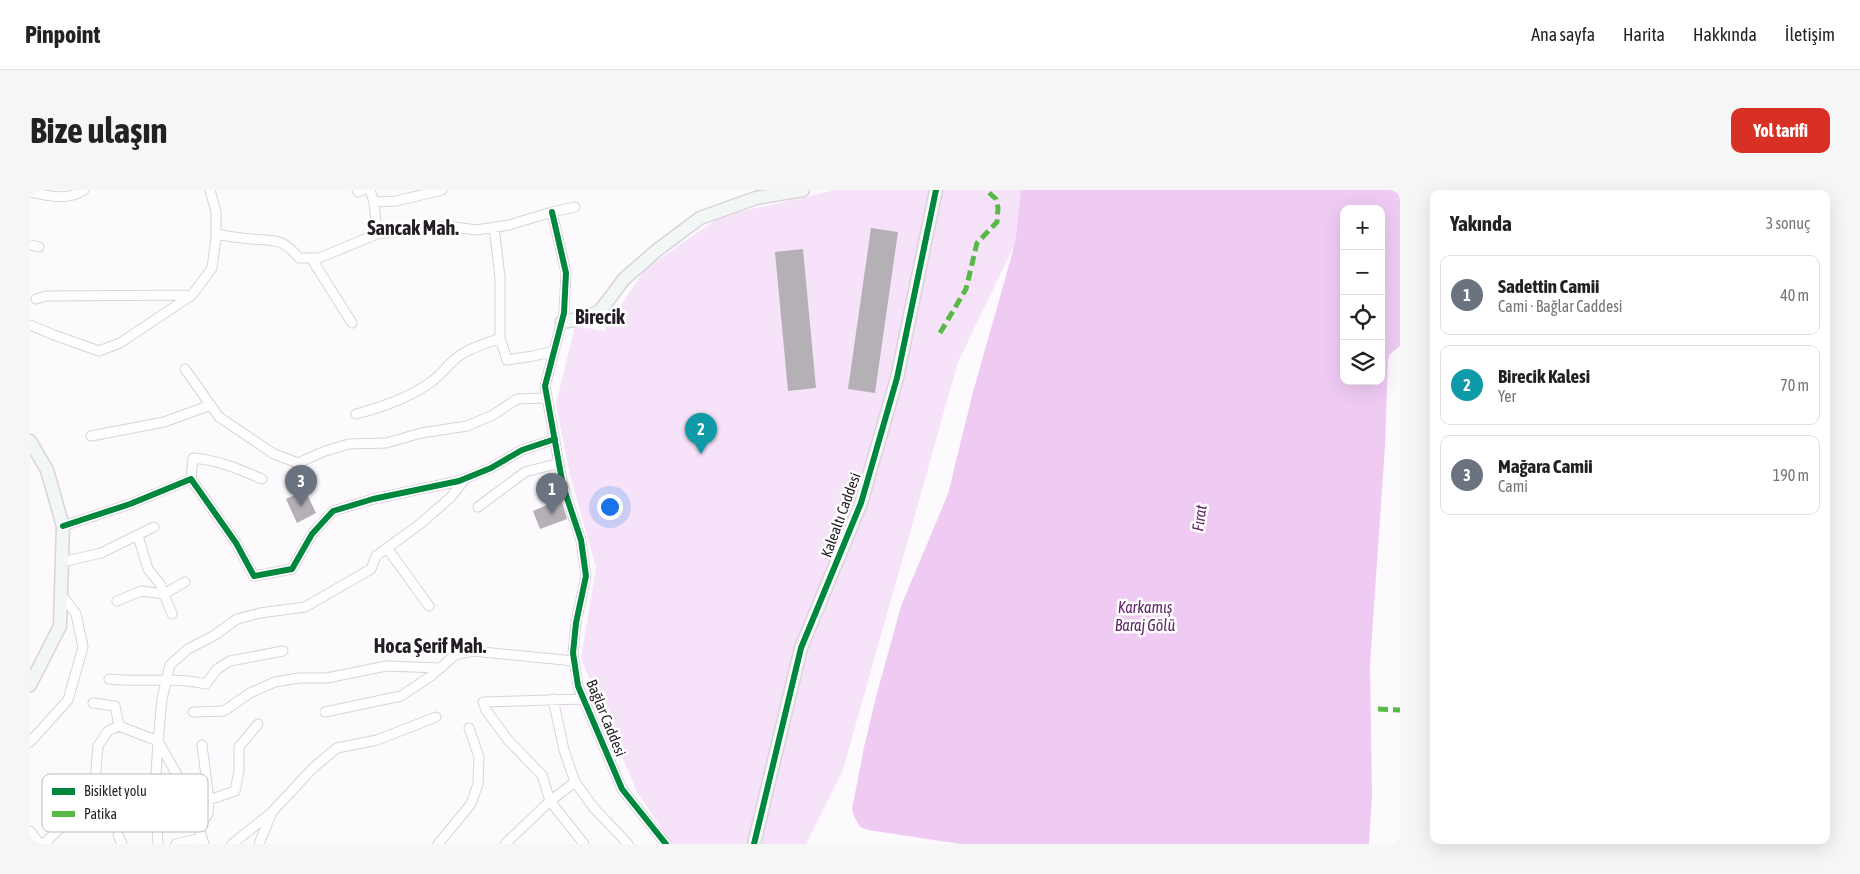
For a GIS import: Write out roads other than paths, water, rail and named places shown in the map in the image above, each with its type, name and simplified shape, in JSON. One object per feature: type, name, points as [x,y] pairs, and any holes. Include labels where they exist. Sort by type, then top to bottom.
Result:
[{"type":"street","points":[[30,192],[52,197],[84,190]]},
{"type":"street","points":[[30,324],[54,336],[99,351],[120,343],[192,295],[212,268],[216,234],[216,212],[210,190]]},
{"type":"street","points":[[358,190],[358,192],[363,190]]},
{"type":"street","points":[[370,190],[374,202],[377,234]]},
{"type":"street","points":[[374,202],[396,201],[442,190]]},
{"type":"street","points":[[562,322],[585,318],[600,310],[624,279],[656,251],[700,218],[753,194],[797,190]]},
{"type":"street","name":"Kalealtı Caddesi","points":[[754,844],[801,648],[861,503],[897,378],[936,190]]},
{"type":"street","points":[[216,234],[252,239],[275,239],[289,246],[299,258],[319,258],[377,234],[447,226],[476,230],[509,225],[575,207]]},
{"type":"street","name":"Bağlar Caddesi","points":[[552,212],[566,273],[564,313],[545,386],[559,463],[580,540],[586,576],[576,623],[573,652],[578,686],[622,789],[666,844]]},
{"type":"street","points":[[494,227],[500,277],[500,338],[506,360],[533,356],[554,350]]},
{"type":"street","points":[[311,258],[352,323]]},
{"type":"street","points":[[36,299],[46,296],[192,295]]},
{"type":"street","points":[[356,414],[378,408],[410,395],[433,381],[455,358],[500,338]]},
{"type":"street","points":[[185,369],[219,417],[274,454],[298,463],[325,451],[349,444],[386,443],[421,433],[467,426],[493,415],[517,399],[547,398]]},
{"type":"street","points":[[91,436],[164,422],[211,405]]},
{"type":"street","points":[[262,479],[226,464],[208,459],[193,458],[191,478],[236,543],[254,576],[292,569],[312,534],[333,511],[373,499],[465,479],[491,468],[522,450],[555,439]]},
{"type":"street","points":[[30,441],[47,470],[63,526],[60,626],[30,685]]},
{"type":"street","points":[[478,507],[525,472],[559,463]]},
{"type":"street","points":[[63,526],[130,504],[191,478]]},
{"type":"street","points":[[156,774],[158,741],[166,679],[170,665],[188,649],[215,635],[237,618],[305,607],[371,569],[376,556],[420,524],[445,502],[465,479]]},
{"type":"street","points":[[62,562],[101,553],[154,527]]},
{"type":"street","points":[[138,536],[148,569],[160,584],[172,614]]},
{"type":"street","points":[[387,548],[429,606]]},
{"type":"street","points":[[117,601],[141,592],[164,594],[185,582]]},
{"type":"street","points":[[30,742],[68,700],[83,647],[76,614],[61,594]]},
{"type":"street","points":[[109,679],[125,681],[188,680],[206,684],[217,669],[230,661],[283,651]]},
{"type":"street","points":[[325,712],[400,696],[455,655],[473,651],[574,661]]},
{"type":"street","points":[[193,712],[224,711],[250,694],[275,682],[299,678],[327,678],[386,666],[440,668]]},
{"type":"street","points":[[578,842],[550,801],[542,775],[508,740],[486,710],[484,702],[584,699]]},
{"type":"street","points":[[553,700],[564,750],[575,782],[594,808],[628,844]]},
{"type":"street","points":[[93,703],[116,706],[119,726]]},
{"type":"street","points":[[232,844],[272,812],[313,768],[337,748],[377,740],[436,717]]},
{"type":"street","points":[[209,800],[235,791],[239,747],[258,724]]},
{"type":"street","points":[[96,774],[98,746],[108,731],[119,726],[158,741],[177,774]]},
{"type":"street","points":[[438,844],[471,804],[478,784],[479,757],[469,728]]},
{"type":"street","points":[[202,746],[206,774]]},
{"type":"street","points":[[505,844],[550,801],[575,782]]},
{"type":"street","points":[[208,792],[208,814]]},
{"type":"street","points":[[259,844],[272,812]]},
{"type":"street","points":[[30,830],[42,844],[56,832]]},
{"type":"street","points":[[118,835],[122,844]]},
{"type":"street","points":[[176,844],[203,841]]},
{"type":"water","name":"Karkamış Baraj Gölü","points":[[1021,190],[1400,190],[1400,346],[1390,354],[1388,360],[1385,446],[1370,664],[1372,795],[1369,844],[960,844],[868,830],[860,827],[852,809],[877,693],[901,606],[948,494],[973,392],[1016,237]]},
{"type":"place","name":"Birecik Kalesi","points":[[701,454]]},
{"type":"place","name":"Mağara Camii","points":[[301,506]]},
{"type":"place","name":"Sadettin Camii","points":[[552,514]]},
{"type":"district","name":"Sancak Mah.","points":[[413,228]]},
{"type":"district","name":"Birecik","points":[[600,317]]},
{"type":"district","name":"Hoca Şerif Mah.","points":[[430,646]]},
{"type":"water label","name":"Fırat","points":[[1199,518]]}]
